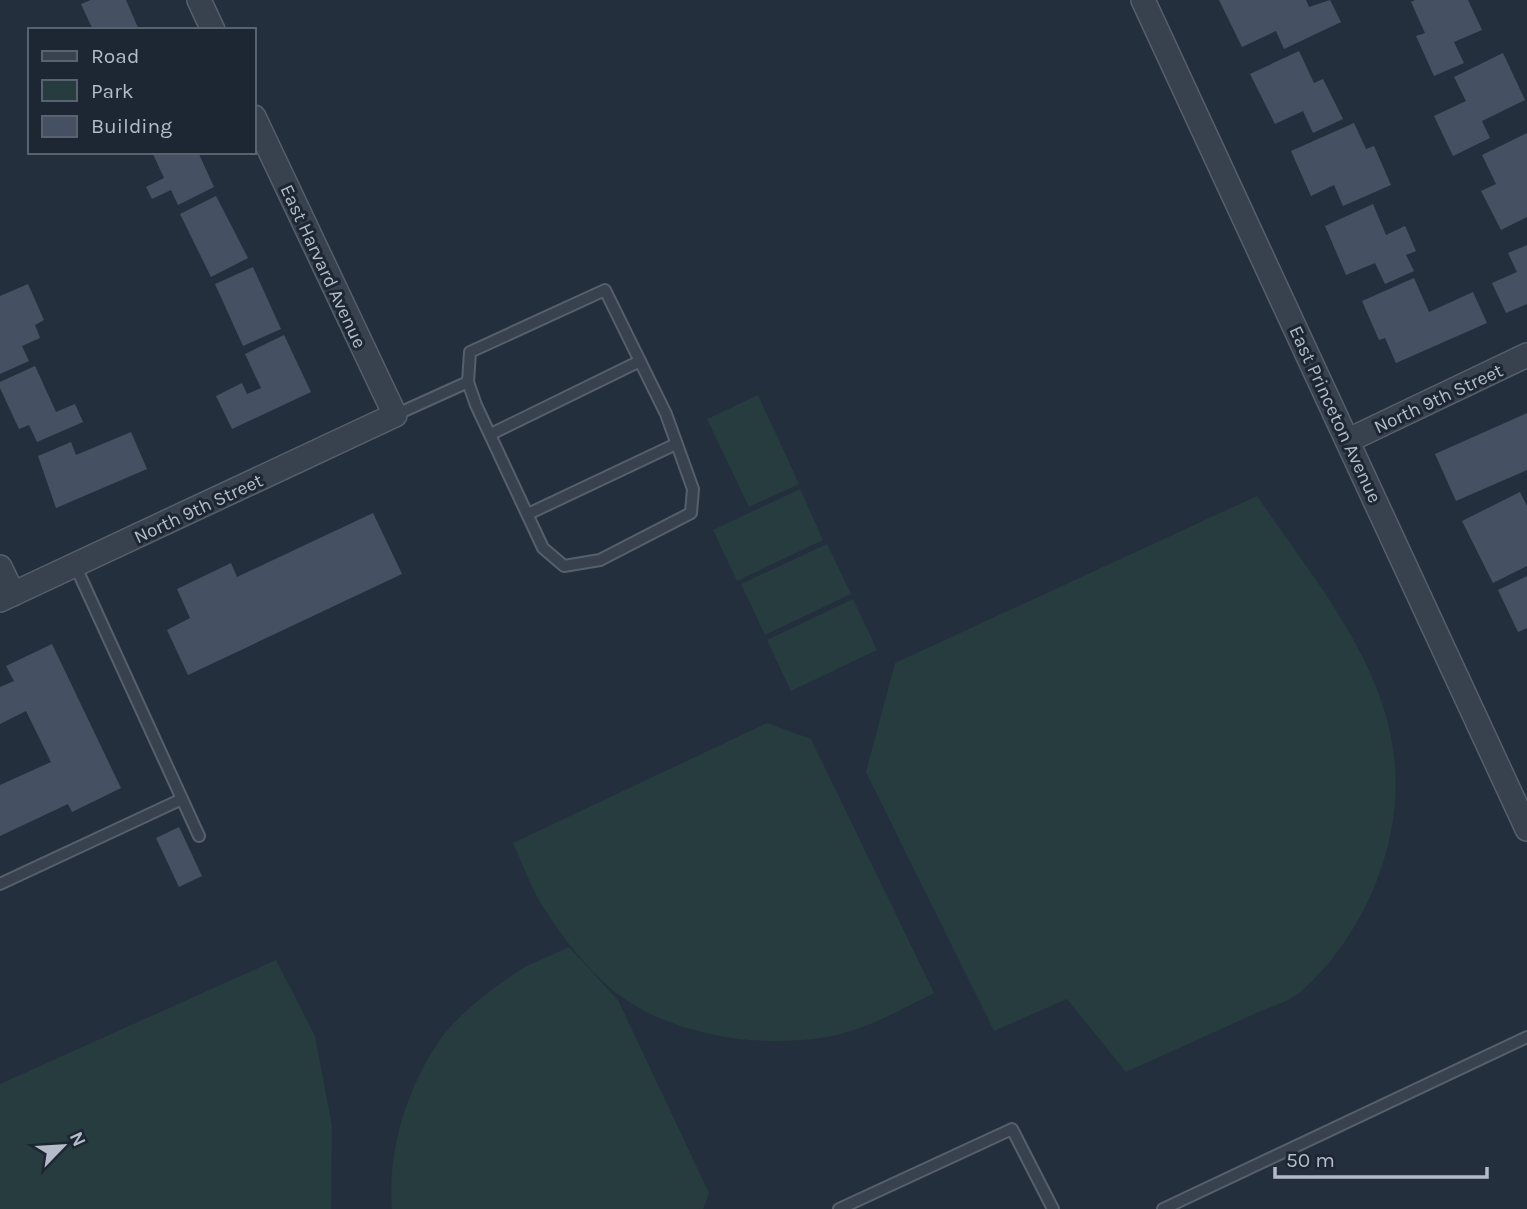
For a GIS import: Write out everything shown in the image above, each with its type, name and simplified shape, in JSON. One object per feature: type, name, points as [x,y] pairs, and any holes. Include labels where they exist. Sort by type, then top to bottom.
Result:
[{"type":"street","points":[[199,0],[212,28]]},
{"type":"street","name":"East Princeton Avenue","points":[[1143,0],[1527,828]]},
{"type":"street","name":"East Harvard Avenue","points":[[256,121],[395,415]]},
{"type":"street","name":"North 9th Street","points":[[1349,440],[1527,355]]},
{"type":"street","name":"North 9th Street","points":[[6,597],[395,415]]},
{"type":"street","points":[[0,567],[6,597]]},
{"type":"lane","points":[[605,290],[640,361],[677,444],[693,489],[691,513],[600,561],[564,566],[543,548],[468,382],[470,352],[605,290]]},
{"type":"lane","points":[[491,433],[640,361]]},
{"type":"lane","points":[[395,415],[468,382]]},
{"type":"lane","points":[[528,514],[677,444]]},
{"type":"lane","points":[[75,565],[199,836]]},
{"type":"lane","points":[[0,884],[182,799]]},
{"type":"lane","points":[[1163,1209],[1527,1037]]},
{"type":"lane","points":[[839,1209],[1012,1129],[1052,1209]]},
{"type":"green space","points":[[758,395],[799,484],[749,507],[707,419]]},
{"type":"green space","points":[[800,489],[823,540],[737,581],[713,530]]},
{"type":"green space","points":[[1257,496],[1348,629],[1371,674],[1388,721],[1395,770],[1393,823],[1377,880],[1363,911],[1324,969],[1294,997],[1126,1072],[1067,999],[994,1031],[866,772],[895,663]]},
{"type":"green space","points":[[827,544],[851,594],[765,635],[741,584]]},
{"type":"green space","points":[[853,599],[877,650],[791,691],[767,640]]},
{"type":"green space","points":[[767,723],[811,739],[934,993],[882,1019],[826,1037],[772,1041],[715,1035],[687,1028],[636,1006],[604,983],[585,964],[552,921],[532,886],[513,843]]},
{"type":"green space","points":[[569,947],[618,1000],[709,1193],[703,1209],[392,1209],[393,1165],[402,1121],[417,1079],[439,1041],[466,1011],[499,985],[526,967]]},
{"type":"green space","points":[[276,960],[315,1036],[332,1126],[331,1209],[0,1209],[0,1084]]},
{"type":"building","points":[[91,0],[126,0],[138,28],[92,28],[81,4]]},
{"type":"building","points":[[1219,0],[1306,0],[1309,7],[1330,0],[1341,22],[1284,49],[1276,31],[1242,47]]},
{"type":"building","points":[[1468,0],[1482,30],[1454,42],[1464,63],[1434,76],[1416,36],[1425,33],[1411,2]]},
{"type":"building","points":[[1299,51],[1314,83],[1323,79],[1343,119],[1313,133],[1303,111],[1275,124],[1250,74]]},
{"type":"building","points":[[1503,53],[1525,100],[1482,121],[1490,138],[1453,156],[1434,116],[1466,101],[1454,77]]},
{"type":"building","points":[[1354,123],[1366,149],[1374,146],[1391,185],[1343,206],[1334,185],[1311,196],[1291,151]]},
{"type":"building","points":[[1527,133],[1527,217],[1501,230],[1481,191],[1496,184],[1482,155]]},
{"type":"building","points":[[153,154],[199,154],[214,187],[178,205],[171,190],[152,199],[146,187],[164,178]]},
{"type":"building","points":[[216,196],[248,258],[211,277],[180,214]]},
{"type":"building","points":[[1373,204],[1386,235],[1405,226],[1416,251],[1406,255],[1414,271],[1385,284],[1375,263],[1346,275],[1325,226]]},
{"type":"building","points":[[1527,245],[1527,304],[1506,313],[1492,283],[1517,272],[1508,253]]},
{"type":"building","points":[[253,267],[281,329],[243,346],[215,284]]},
{"type":"building","points":[[1414,278],[1429,312],[1473,292],[1487,323],[1396,363],[1385,338],[1379,340],[1362,301]]},
{"type":"building","points":[[28,284],[44,320],[35,325],[40,338],[22,346],[29,361],[0,374],[0,296]]},
{"type":"building","points":[[284,335],[311,392],[232,429],[216,396],[242,383],[247,394],[261,388],[245,354]]},
{"type":"building","points":[[35,366],[56,412],[75,404],[83,422],[37,442],[29,425],[19,429],[0,388],[0,382]]},
{"type":"building","points":[[1527,413],[1527,470],[1456,501],[1435,454]]},
{"type":"building","points":[[131,432],[147,469],[56,508],[38,456],[71,442],[76,455]]},
{"type":"building","points":[[1520,492],[1527,506],[1527,566],[1493,583],[1462,521]]},
{"type":"building","points":[[373,513],[402,574],[188,675],[167,630],[190,618],[177,589],[231,563],[237,577]]},
{"type":"building","points":[[1527,576],[1527,628],[1518,632],[1498,590]]},
{"type":"building","points":[[52,644],[121,788],[72,812],[68,804],[0,836],[0,785],[51,762],[26,711],[0,724],[0,687],[14,681],[6,666]]},
{"type":"building","points":[[179,827],[202,876],[179,887],[156,838]]}]
